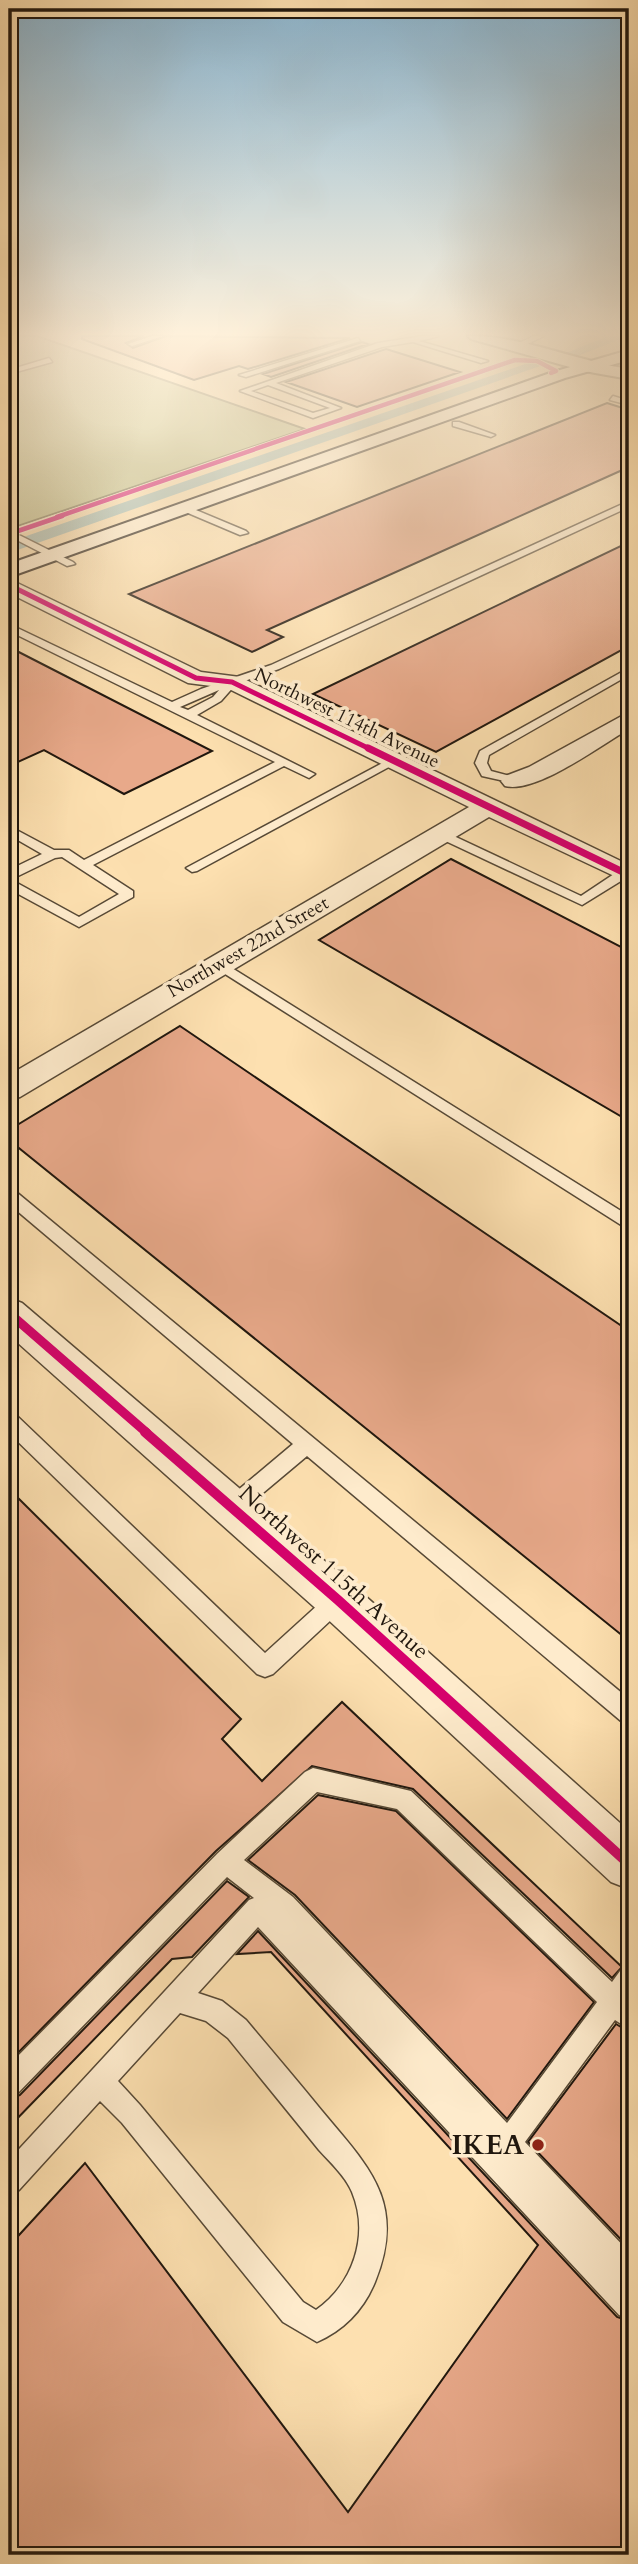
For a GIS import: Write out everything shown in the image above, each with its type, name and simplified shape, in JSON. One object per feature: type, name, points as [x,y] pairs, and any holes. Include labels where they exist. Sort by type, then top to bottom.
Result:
[{"type":"main road","points":[[193,512],[344,456]]},
{"type":"main road","points":[[9,585],[54,556],[361,456]]},
{"type":"street","name":"Northwest 114th Avenue","points":[[9,585],[196,678],[232,682],[627,874]]},
{"type":"street","name":"Northwest 114th Avenue","points":[[214,658],[226,664],[232,682]]},
{"type":"street","points":[[514,781],[538,772],[629,719]]},
{"type":"street","name":"Northwest 22nd Street","points":[[9,1089],[489,806]]},
{"type":"street","name":"Northwest 115th Avenue","points":[[10,1316],[338,1600],[629,1864]]},
{"type":"lane","points":[[171,707],[275,667],[629,504]]},
{"type":"lane","points":[[193,512],[243,533]]},
{"type":"lane","points":[[12,535],[54,556]]},
{"type":"lane","points":[[9,626],[309,774]]},
{"type":"lane","points":[[514,781],[486,773],[482,766],[482,755],[629,671]]},
{"type":"lane","points":[[188,715],[217,699],[232,682]]},
{"type":"lane","points":[[192,868],[394,761]]},
{"type":"lane","points":[[84,864],[282,763]]},
{"type":"lane","points":[[9,830],[52,854]]},
{"type":"lane","points":[[442,834],[582,901],[627,874]]},
{"type":"lane","points":[[64,853],[128,894],[79,923],[11,885],[9,876],[52,854],[64,853]]},
{"type":"lane","points":[[219,964],[629,1224]]},
{"type":"lane","points":[[9,1195],[629,1713]]},
{"type":"lane","points":[[9,1421],[265,1667],[338,1600]]},
{"type":"lane","points":[[232,1507],[307,1444]]},
{"type":"lane","points":[[9,2084],[226,1861],[313,1780],[403,1799],[629,2016]]},
{"type":"lane","points":[[226,1861],[284,1906],[629,2272]]},
{"type":"lane","points":[[9,2179],[258,1909],[629,2305]]},
{"type":"lane","points":[[494,2161],[629,1980]]},
{"type":"lane","points":[[100,2082],[131,2114],[293,2312],[317,2327],[343,2307],[364,2276],[371,2253],[373,2230],[369,2195],[361,2179],[237,2028],[214,2010],[177,1999]]},
{"type":"green space","points":[[9,456],[226,456],[9,529]]},
{"type":"building","points":[[475,456],[629,456],[629,467],[267,630],[283,637],[252,652],[129,594]]},
{"type":"building","points":[[629,542],[629,646],[436,752],[313,694]]},
{"type":"building","points":[[9,647],[212,751],[124,794],[44,750],[9,766]]},
{"type":"building","points":[[451,859],[629,951],[629,1121],[319,940]]},
{"type":"building","points":[[180,1026],[629,1331],[629,1641],[9,1140],[9,1130]]},
{"type":"building","points":[[9,1489],[241,1719],[222,1739],[262,1781],[342,1702],[622,1967],[612,1978],[413,1789],[312,1766],[216,1851],[9,2062]]},
{"type":"building","points":[[318,1795],[396,1811],[594,2002],[507,2119],[295,1895],[248,1860]]},
{"type":"building","points":[[227,1881],[249,1897],[192,1957],[172,1959],[9,2127],[9,2100],[20,2095]]},
{"type":"building","points":[[258,1931],[617,2317],[629,2321],[629,2555],[9,2555],[9,2246],[85,2163],[348,2512],[538,2245],[271,1952],[237,1954]]},
{"type":"building","points":[[616,2024],[629,2032],[629,2248],[528,2142]]},
{"type":"waterway","points":[[9,548],[275,456]]},
{"type":"cycle path","points":[[9,534],[237,456]]},
{"type":"cycle path","points":[[9,585],[196,678],[232,682],[629,875]]},
{"type":"cycle path","points":[[9,1313],[338,1600],[629,1864]]},
{"type":"place","name":"IKEA","points":[[538,2145]]}]
